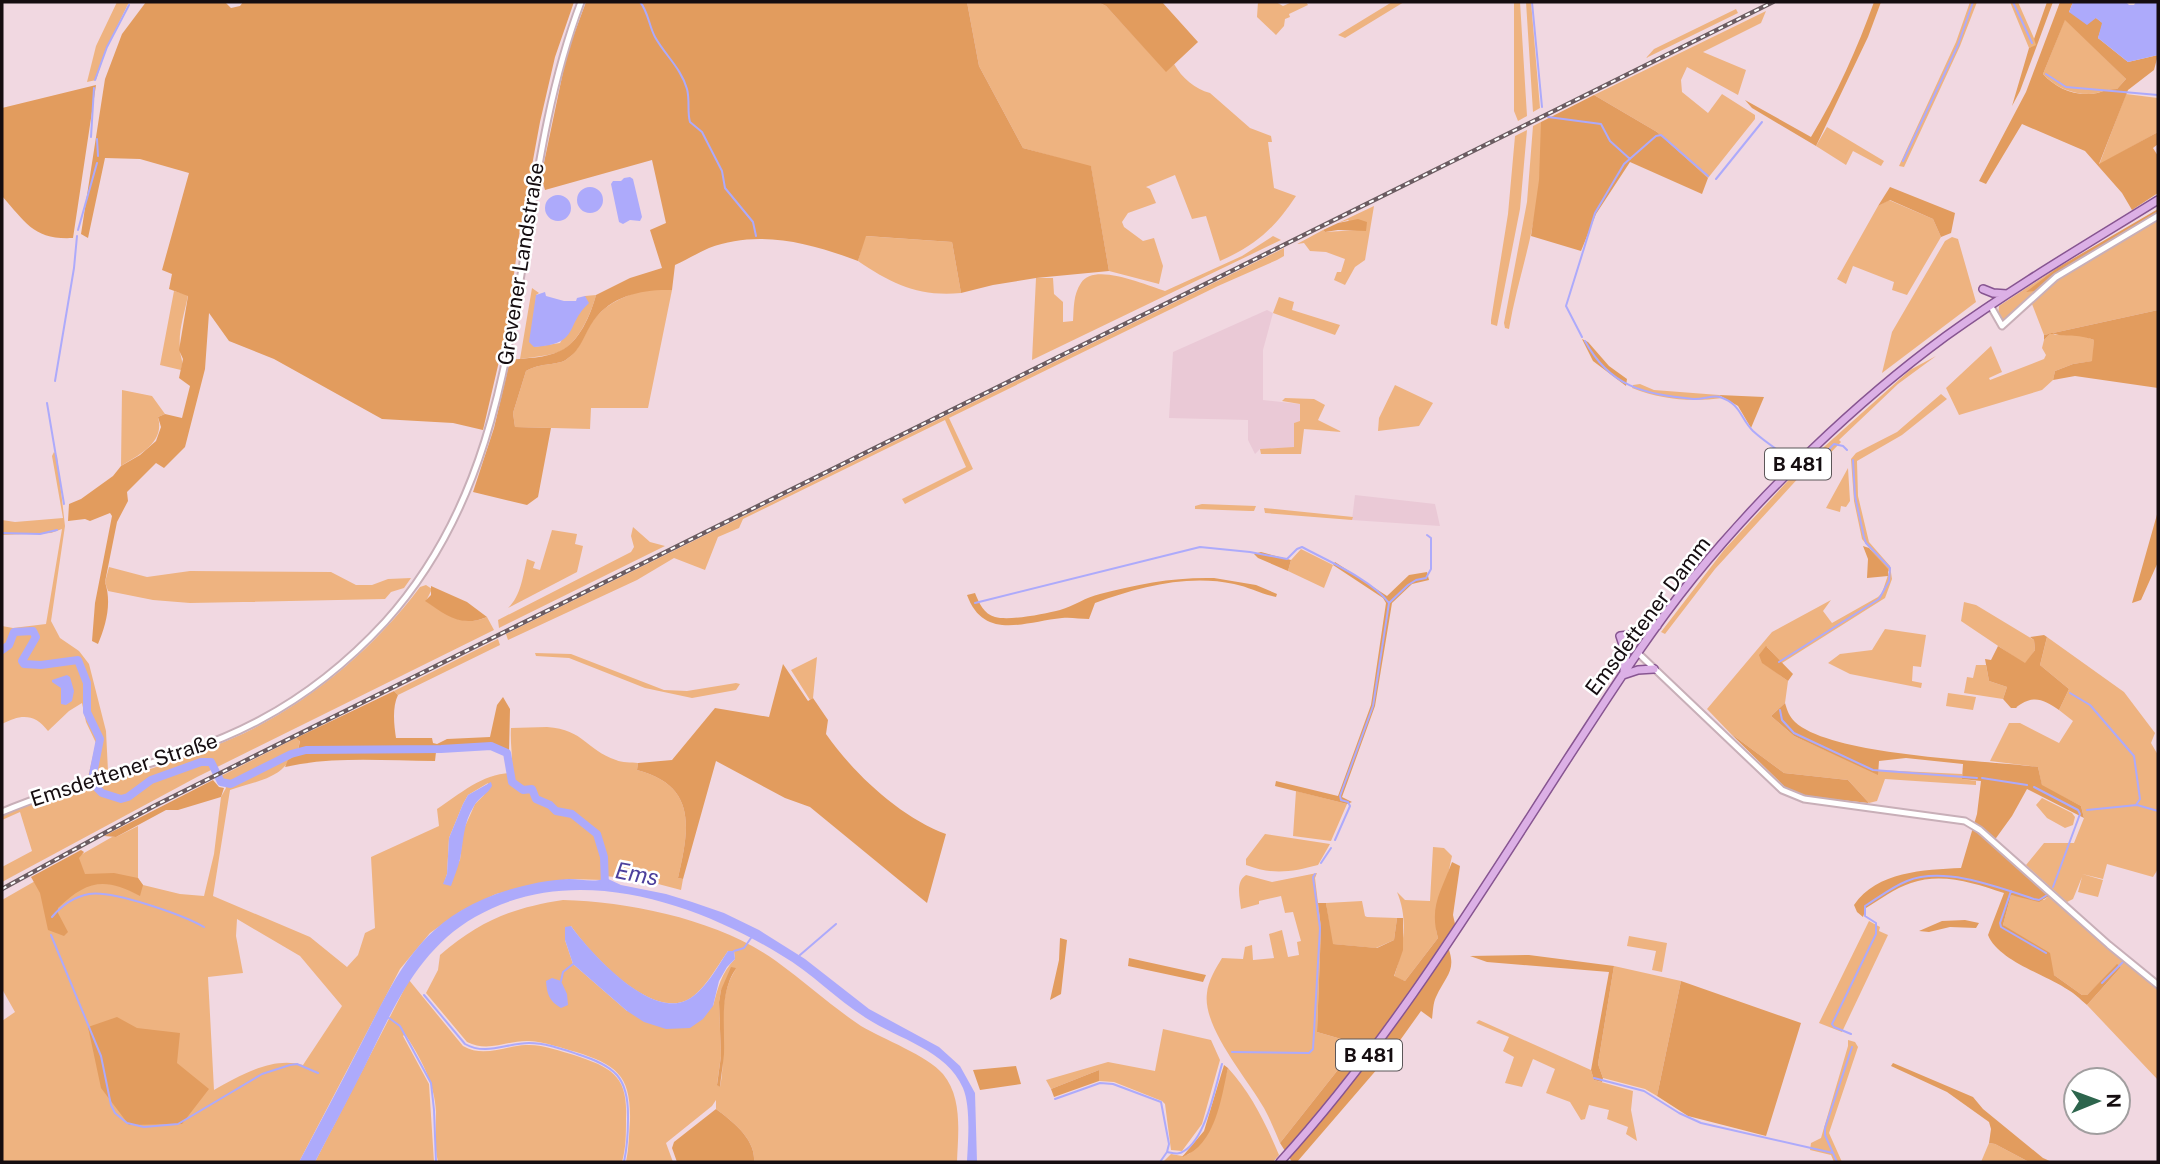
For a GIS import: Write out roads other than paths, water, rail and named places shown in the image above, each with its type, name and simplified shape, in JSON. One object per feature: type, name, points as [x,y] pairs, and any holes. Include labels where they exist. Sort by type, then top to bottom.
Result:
[{"type":"main road","name":"Emsdettener Damm","points":[[1280,1162],[1353,1075],[1399,1014],[1453,937],[1638,653],[1692,580],[1748,515],[1795,467],[1891,380],[1990,305],[2158,200]]},
{"type":"main road","points":[[1983,289],[2008,294]]},
{"type":"main road","points":[[1654,669],[1623,675],[1626,654],[1620,636],[1658,626]]},
{"type":"street","name":"Grevener Landstraße","points":[[453,524],[474,476],[495,408],[510,341],[547,118],[581,2]]},
{"type":"street","points":[[1990,305],[2002,327],[2056,277],[2158,216]]},
{"type":"street","name":"Emsdettener Straße","points":[[2,812],[214,742],[262,719],[309,690],[358,650],[391,615],[426,570],[453,524]]},
{"type":"street","points":[[1638,653],[1782,790],[1804,799],[1956,820],[1980,830],[2158,985]]},
{"type":"waterway","points":[[640,2],[655,37],[684,81],[688,93],[690,122],[702,132],[722,171],[725,188],[753,222],[756,236]]},
{"type":"waterway","points":[[1532,2],[1542,107]]},
{"type":"waterway","points":[[1903,161],[1958,45],[1973,2]]},
{"type":"waterway","points":[[2013,2],[2032,43]]},
{"type":"waterway","points":[[95,80],[107,47],[129,5]]},
{"type":"waterway","points":[[2046,74],[2066,87],[2158,95]]},
{"type":"waterway","points":[[91,137],[94,88]]},
{"type":"waterway","points":[[1548,117],[1601,124],[1610,141],[1630,159]]},
{"type":"waterway","points":[[1716,179],[1762,122]]},
{"type":"waterway","points":[[1582,337],[1566,306],[1595,213],[1624,164],[1656,136],[1661,135],[1708,176]]},
{"type":"waterway","points":[[97,139],[98,156]]},
{"type":"waterway","points":[[78,230],[97,163]]},
{"type":"waterway","points":[[55,381],[77,236]]},
{"type":"waterway","points":[[1585,341],[1606,369],[1617,378],[1644,391],[1675,397],[1720,397],[1727,400],[1736,407],[1753,431],[1792,460]]},
{"type":"waterway","points":[[47,403],[64,504]]},
{"type":"waterway","points":[[1805,468],[1811,468],[1834,444],[1847,450]]},
{"type":"waterway","points":[[1779,662],[1879,599],[1889,581],[1890,568],[1866,543],[1864,537],[1855,496],[1853,460]]},
{"type":"waterway","points":[[2,533],[40,534],[57,530]]},
{"type":"waterway","points":[[1335,840],[1350,806],[1348,802],[1341,800],[1340,796],[1373,706],[1389,603],[1408,585],[1426,578],[1431,569],[1431,538],[1427,535]]},
{"type":"waterway","points":[[975,603],[1200,547],[1287,559],[1302,547],[1361,579],[1389,603]]},
{"type":"waterway","name":"Ems","points":[[2,650],[9,645],[14,632],[33,631],[36,637],[22,661],[24,664],[41,665],[78,660],[87,683],[87,712],[100,739],[93,774],[95,786],[102,793],[121,799],[128,797],[151,780],[201,762],[211,762],[221,782],[231,784],[291,754],[306,750],[491,746],[507,753],[512,782],[523,790],[532,789],[536,799],[556,811],[572,814],[597,834],[604,857],[605,886]]},
{"type":"waterway","points":[[2070,693],[2090,705],[2134,756],[2140,799],[2136,805]]},
{"type":"waterway","points":[[1780,710],[1782,720],[1794,733],[1873,770],[1977,778]]},
{"type":"waterway","points":[[1982,778],[2027,785]]},
{"type":"waterway","points":[[2034,787],[2078,810],[2080,814],[2053,887]]},
{"type":"waterway","points":[[2087,810],[2137,805],[2158,811]]},
{"type":"waterway","points":[[1321,863],[1331,848]]},
{"type":"waterway","points":[[1232,1052],[1309,1053],[1313,1049],[1320,928],[1313,877],[1315,874]]},
{"type":"waterway","points":[[1851,1034],[1832,1024],[1876,934],[1876,923],[1865,916],[1865,906],[1907,881],[1937,876],[1971,880],[2039,900],[2047,895]]},
{"type":"waterway","points":[[2011,891],[2001,927],[2046,953]]},
{"type":"waterway","points":[[52,917],[73,899],[83,895],[100,894],[148,904],[204,927]]},
{"type":"waterway","points":[[800,955],[836,924]]},
{"type":"waterway","points":[[51,935],[101,1056],[111,1105],[115,1113],[127,1123],[144,1127],[178,1124],[262,1074],[290,1065],[297,1064],[318,1073]]},
{"type":"waterway","points":[[734,951],[744,948],[751,938]]},
{"type":"waterway","points":[[2102,983],[2123,962]]},
{"type":"waterway","points":[[561,981],[563,972],[573,964]]},
{"type":"waterway","points":[[424,995],[465,1044],[481,1049],[541,1044],[590,1059],[610,1069],[622,1083],[628,1105],[628,1136],[624,1162]]},
{"type":"waterway","points":[[389,1018],[400,1026],[431,1083],[436,1162]]},
{"type":"waterway","points":[[1837,1162],[1825,1135],[1825,1128],[1852,1047]]},
{"type":"waterway","points":[[1167,1152],[1182,1152],[1192,1145],[1209,1112],[1222,1064]]},
{"type":"waterway","points":[[1594,1078],[1644,1091],[1701,1123],[1833,1153]]},
{"type":"waterway","points":[[1055,1099],[1100,1083],[1113,1084],[1161,1102],[1169,1144],[1160,1162]]},
{"type":"railway","points":[[2,889],[154,806],[1773,2]]}]
